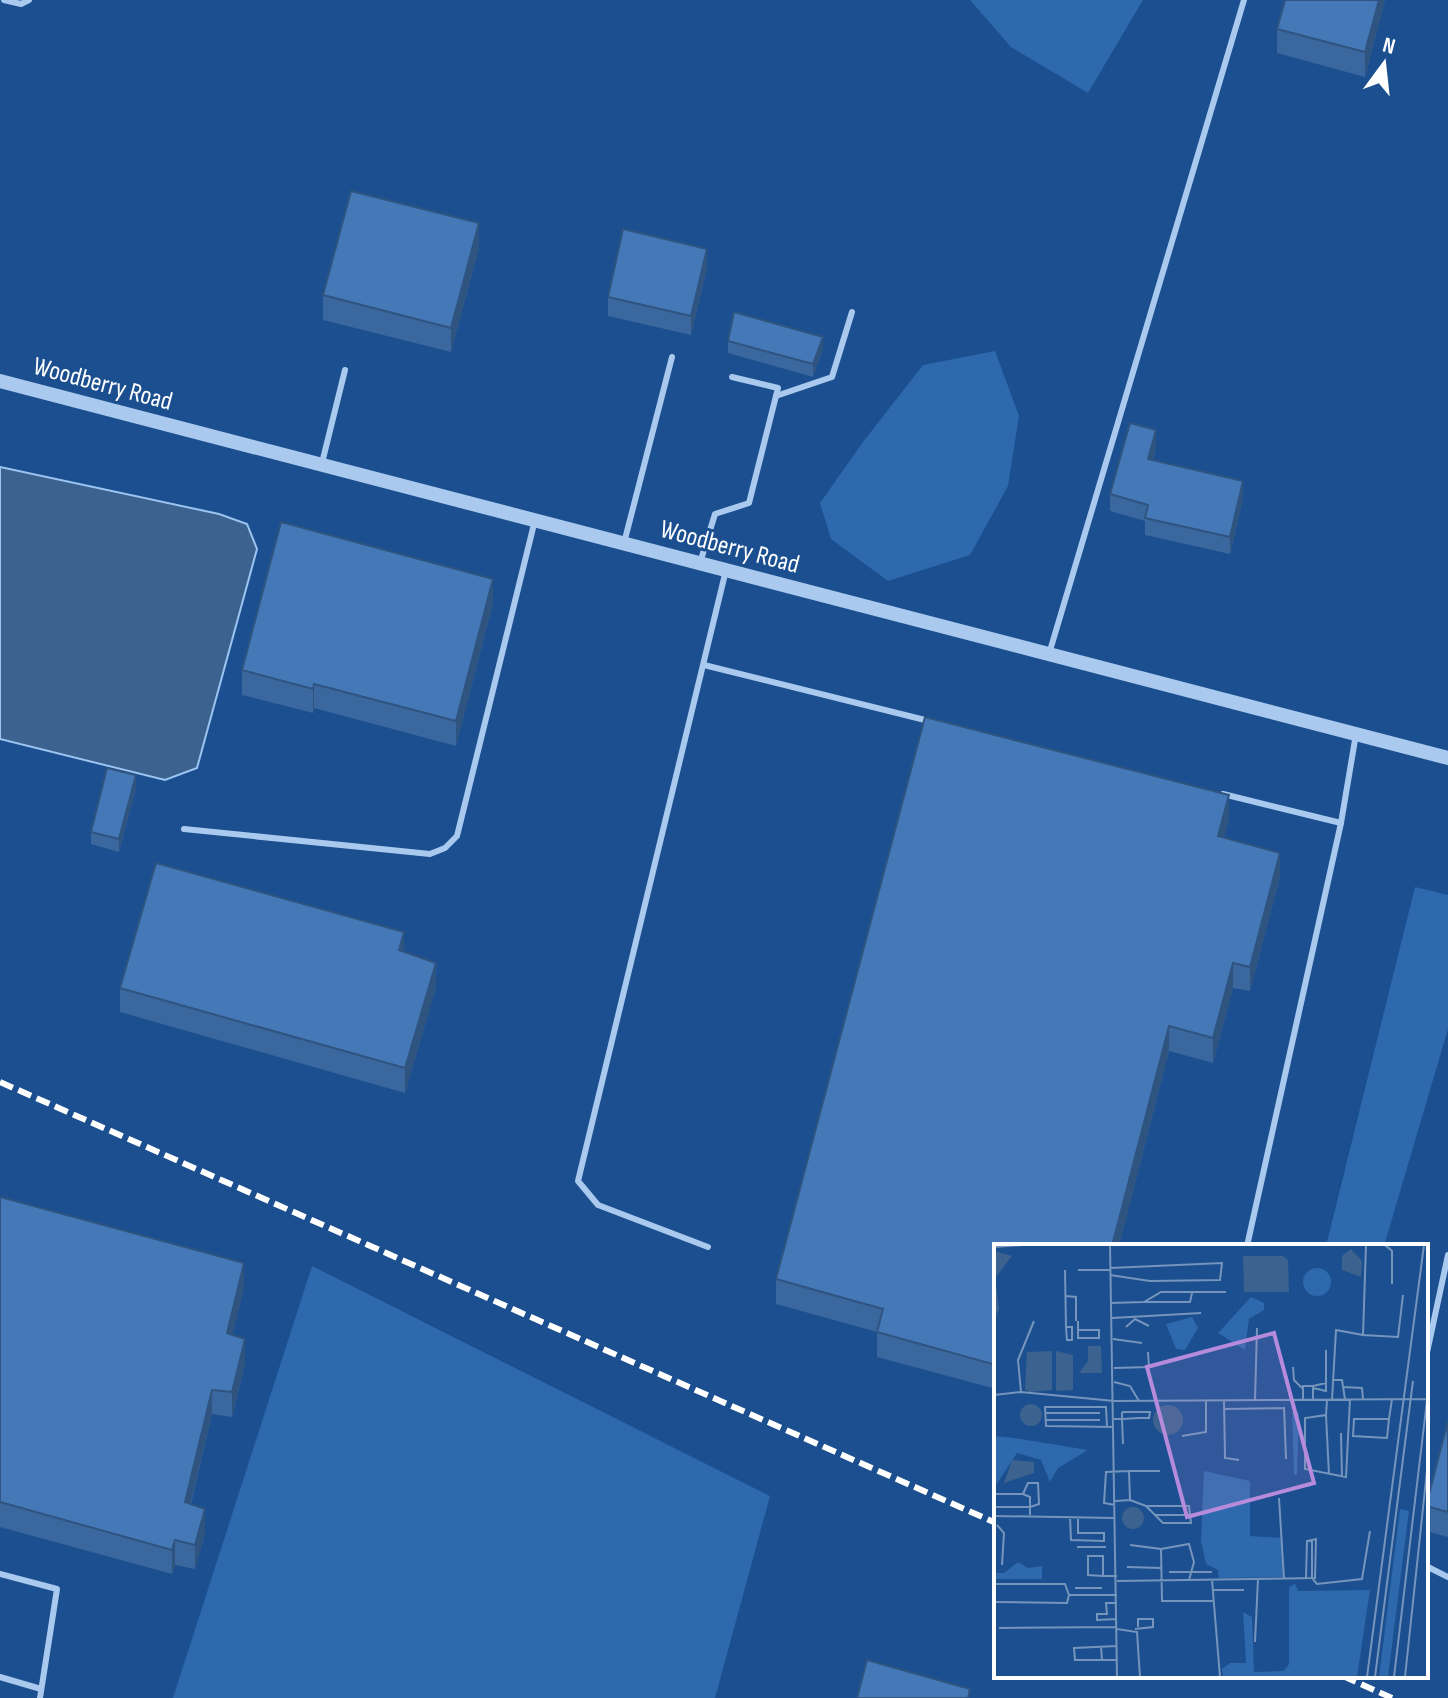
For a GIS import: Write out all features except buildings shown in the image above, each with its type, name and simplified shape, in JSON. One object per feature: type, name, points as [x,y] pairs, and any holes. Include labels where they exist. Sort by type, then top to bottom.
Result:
[{"type":"street","name":"Woodberry Road","points":[[0,381],[1448,758]]},
{"type":"lane","points":[[4,0],[21,4],[29,0]]},
{"type":"lane","points":[[1049,654],[1244,0]]},
{"type":"lane","points":[[776,396],[832,377],[852,312]]},
{"type":"lane","points":[[624,543],[672,357]]},
{"type":"lane","points":[[322,464],[345,370]]},
{"type":"lane","points":[[700,563],[715,514],[749,503],[778,388],[732,377]]},
{"type":"lane","points":[[184,829],[430,854],[445,848],[457,836],[535,520]]},
{"type":"lane","points":[[708,1247],[598,1205],[578,1181],[726,570]]},
{"type":"lane","points":[[704,665],[931,722]]},
{"type":"lane","points":[[1247,1244],[1341,823],[1356,734]]},
{"type":"lane","points":[[1220,793],[1341,823]]},
{"type":"lane","points":[[1428,1348],[1448,1255]]},
{"type":"lane","points":[[1428,1567],[1448,1577]]},
{"type":"lane","points":[[0,1574],[57,1589],[40,1698]]},
{"type":"lane","points":[[0,1677],[41,1689]]},
{"type":"shaded area","points":[[970,0],[1143,0],[1088,93],[1011,47]]},
{"type":"shaded area","points":[[995,351],[1019,416],[1008,486],[970,555],[888,581],[831,539],[820,503],[923,365]]},
{"type":"shaded area","points":[[0,467],[219,514],[247,524],[257,549],[197,768],[165,780],[0,739]]},
{"type":"shaded area","points":[[1415,887],[1448,895],[1448,1029],[1385,1244],[1326,1244]]},
{"type":"shaded area","points":[[312,1266],[770,1496],[715,1698],[173,1698]]},
{"type":"railway","points":[[0,1082],[994,1522]]},
{"type":"railway","points":[[1347,1678],[1392,1698]]}]
